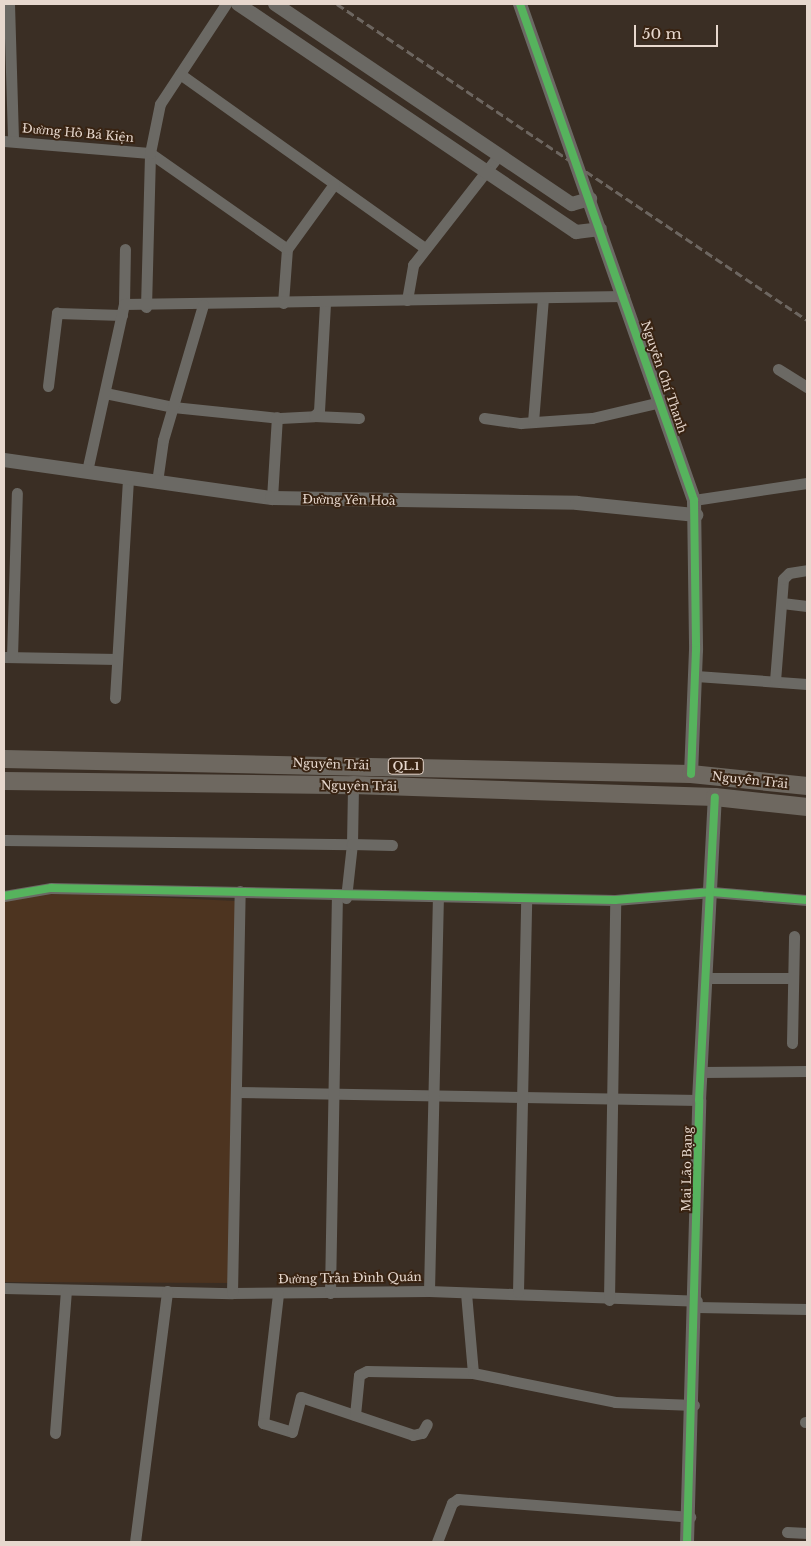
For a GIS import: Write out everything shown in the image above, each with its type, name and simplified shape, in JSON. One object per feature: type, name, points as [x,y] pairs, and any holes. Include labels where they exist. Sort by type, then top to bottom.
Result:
[{"type":"main road","name":"Nguyễn Trãi","points":[[4,759],[691,774],[807,786]]},
{"type":"main road","points":[[691,774],[715,796]]},
{"type":"main road","name":"Nguyên Trãi","points":[[4,782],[353,785],[715,796]]},
{"type":"main road","name":"Nguyễn Trãi","points":[[715,796],[807,807]]},
{"type":"street","points":[[8,141],[9,4]]},
{"type":"street","points":[[146,307],[150,153],[160,104],[226,4]]},
{"type":"street","points":[[238,4],[576,232],[600,230]]},
{"type":"street","points":[[276,4],[572,204],[590,199]]},
{"type":"street","name":"Nguyễn Chí Thanh","points":[[520,4],[590,199],[694,500],[696,514],[696,676],[691,774]]},
{"type":"street","points":[[180,74],[425,248]]},
{"type":"street","name":"Đường Hồ Bá Kiện","points":[[8,141],[150,153]]},
{"type":"street","points":[[150,153],[287,249]]},
{"type":"street","points":[[406,300],[413,265],[499,155]]},
{"type":"street","points":[[283,303],[287,249],[334,184]]},
{"type":"street","points":[[87,471],[123,310],[125,250]]},
{"type":"street","points":[[48,386],[56,313],[203,305],[624,296]]},
{"type":"street","points":[[534,422],[543,299]]},
{"type":"street","points":[[314,416],[318,411],[326,302]]},
{"type":"street","points":[[157,482],[174,407],[203,305]]},
{"type":"street","points":[[778,369],[807,388]]},
{"type":"street","points":[[105,393],[174,407],[277,418],[314,416],[359,418]]},
{"type":"street","points":[[484,418],[534,422],[592,418],[661,402]]},
{"type":"street","points":[[272,498],[277,418]]},
{"type":"street","name":"Đường Yên Hoà","points":[[4,460],[272,498],[577,503],[696,514]]},
{"type":"street","points":[[115,698],[128,477]]},
{"type":"street","points":[[694,500],[807,482]]},
{"type":"street","points":[[17,493],[9,568],[8,657],[117,659]]},
{"type":"street","points":[[775,681],[785,575],[807,570]]},
{"type":"street","points":[[782,604],[807,606]]},
{"type":"street","points":[[696,676],[807,684]]},
{"type":"street","points":[[330,1292],[333,1094],[342,898],[352,844],[353,785]]},
{"type":"street","name":"Mai Lão Bạng","points":[[687,1542],[690,1516],[697,1304],[699,1100],[712,892],[715,796]]},
{"type":"street","points":[[4,840],[392,845]]},
{"type":"street","points":[[4,896],[51,888],[240,890],[342,898],[438,899],[615,900],[712,892],[807,900]]},
{"type":"street","points":[[232,1294],[240,890]]},
{"type":"street","points":[[429,1291],[438,899]]},
{"type":"street","points":[[518,1292],[526,899]]},
{"type":"street","points":[[609,1300],[610,1099],[615,900]]},
{"type":"street","points":[[792,1043],[794,936]]},
{"type":"street","points":[[706,978],[793,978]]},
{"type":"street","points":[[701,1072],[807,1071]]},
{"type":"street","points":[[236,1092],[434,1096],[523,1094],[610,1099],[699,1100]]},
{"type":"street","name":"Đường Trần Đình Quán","points":[[4,1288],[232,1294],[429,1291],[466,1294],[518,1292],[609,1300],[807,1309]]},
{"type":"street","points":[[55,1433],[66,1291]]},
{"type":"street","points":[[135,1542],[167,1291]]},
{"type":"street","points":[[278,1294],[263,1423],[292,1432],[301,1397],[413,1434],[422,1433],[427,1424]]},
{"type":"street","points":[[466,1294],[473,1374]]},
{"type":"street","points":[[355,1415],[359,1374],[367,1372],[473,1374],[615,1402],[694,1405]]},
{"type":"street","points":[[437,1542],[452,1502],[458,1499],[690,1516]]},
{"type":"street","points":[[787,1532],[807,1533]]},
{"type":"shaded area","points":[[46,892],[236,901],[232,1283],[4,1282],[4,902]]},
{"type":"railway","points":[[337,4],[807,320]]},
{"type":"cycle path","points":[[520,4],[694,500],[696,650],[691,774]]},
{"type":"cycle path","points":[[687,1542],[699,1100],[715,797]]},
{"type":"cycle path","points":[[4,896],[51,888],[615,900],[712,892],[807,900]]}]
